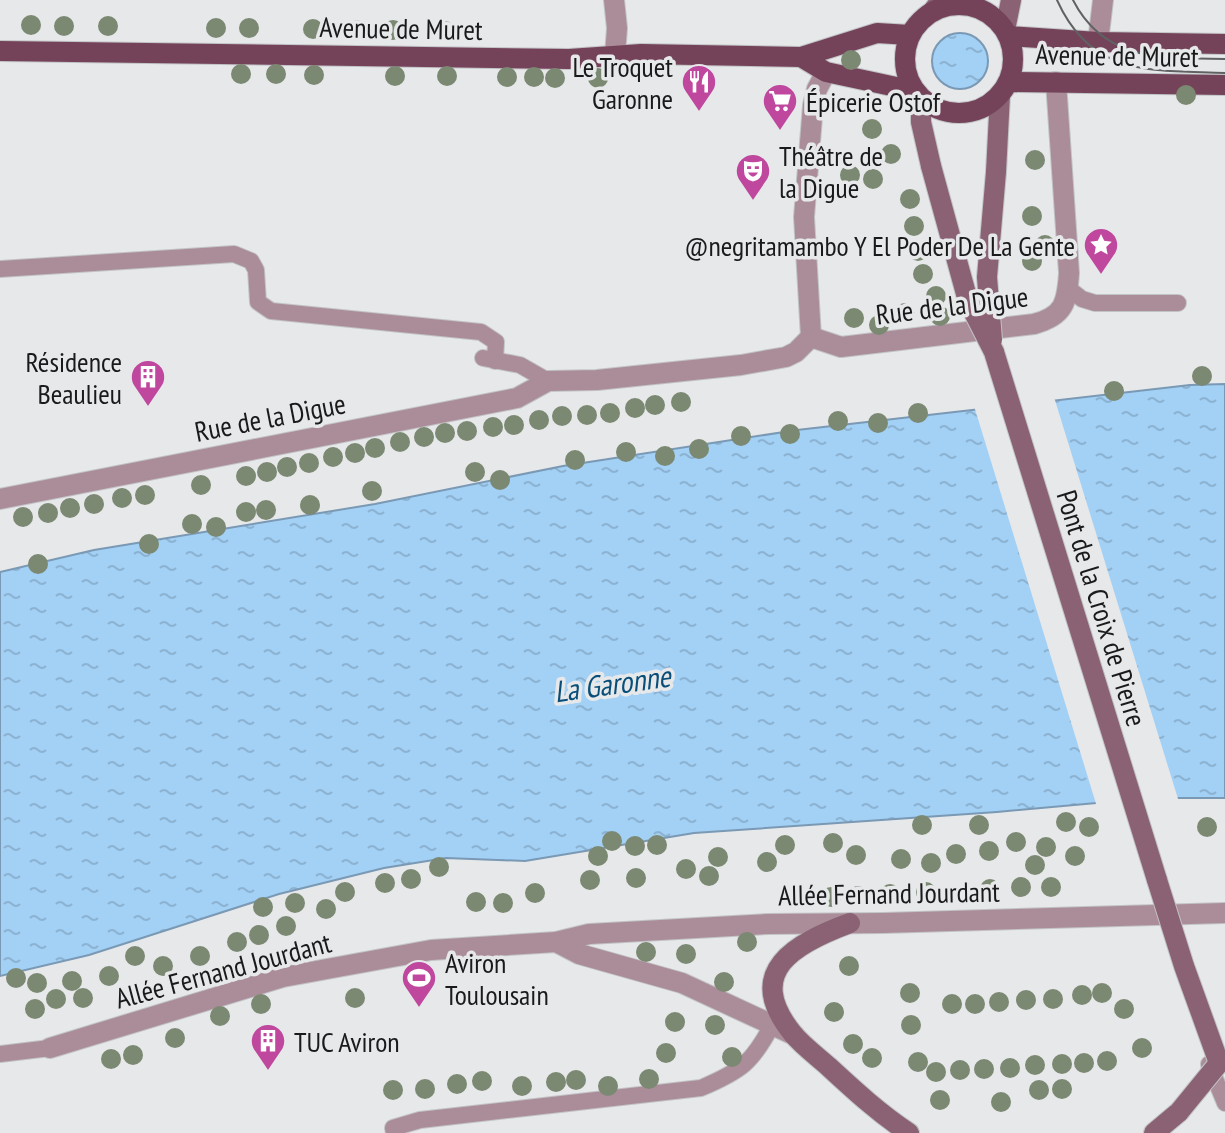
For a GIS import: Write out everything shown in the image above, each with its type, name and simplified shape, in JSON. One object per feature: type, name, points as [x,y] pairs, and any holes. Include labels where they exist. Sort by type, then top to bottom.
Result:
[{"type":"main road","points":[[1006,33],[1011,0]]},
{"type":"main road","points":[[801,57],[826,72],[918,95],[939,109],[958,113],[986,106],[1004,88],[1013,57],[1006,33],[991,15],[971,6],[937,5],[921,19],[906,45],[905,64],[906,73],[918,95]]},
{"type":"main road","name":"Avenue de Muret","points":[[0,51],[569,59],[615,55],[801,57],[877,33],[910,35]]},
{"type":"main road","name":"Avenue de Muret","points":[[1006,33],[1098,42],[1225,44]]},
{"type":"main road","name":"Avenue de Muret","points":[[1004,88],[1056,82],[1225,85]]},
{"type":"main road","name":"Pont de la Croix de Pierre","points":[[994,352],[987,277],[1004,88]]},
{"type":"main road","name":"Pont de la Croix de Pierre","points":[[918,95],[931,166],[968,301],[994,352],[1184,966],[1223,1069]]},
{"type":"main road","points":[[850,923],[812,937],[792,950],[776,971],[774,988],[778,1009],[794,1035],[882,1115],[909,1133]]},
{"type":"main road","points":[[1154,1133],[1223,1069]]},
{"type":"street","points":[[614,0],[617,28],[615,55]]},
{"type":"street","points":[[1098,42],[1103,0]]},
{"type":"street","points":[[811,337],[804,217],[813,105],[826,72]]},
{"type":"street","name":"Rue de la Digue","points":[[0,499],[517,398],[548,381],[597,380],[741,365],[786,357],[811,337],[841,347],[1050,320],[1060,312],[1068,288],[1056,82]]},
{"type":"street","name":"Allée Fernand Jourdant","points":[[50,1048],[283,977],[431,950],[556,942],[589,934],[768,924],[1225,913]]},
{"type":"street","name":"Allée Fernand Jourdant","points":[[556,942],[579,954],[682,983],[794,1035]]},
{"type":"lane","name":"Rue de la Digue","points":[[0,269],[234,254],[251,261],[256,270],[258,302],[271,311],[481,332],[496,342],[489,360],[520,365],[548,381]]},
{"type":"lane","points":[[1068,288],[1082,299],[1095,303],[1178,303]]},
{"type":"lane","points":[[1160,915],[1176,970],[1225,1103]]},
{"type":"lane","points":[[394,1133],[393,1128],[420,1120],[701,1088],[749,1063],[772,1025]]},
{"type":"lane","points":[[0,1054],[50,1048]]},
{"type":"water","points":[[960,33],[980,41],[988,61],[980,81],[960,89],[940,81],[932,61],[940,41]]},
{"type":"water","name":"La Garonne","points":[[1225,384],[1225,798],[1152,798],[694,833],[525,861],[446,858],[384,868],[279,894],[89,955],[0,976],[0,572],[94,550],[375,504],[563,466],[797,430],[1190,385]]},
{"type":"pier","points":[[1054,397],[1179,802],[1097,807],[974,406]]},
{"type":"tram line","points":[[1057,0],[1071,25],[1088,44],[1107,57],[1149,69],[1225,73]]},
{"type":"tram line","points":[[1073,0],[1086,21],[1119,46],[1159,57],[1225,59]]},
{"type":"place","name":"Le Troquet Garonne","points":[[699,113]]},
{"type":"place","name":"Épicerie Ostof","points":[[780,132]]},
{"type":"place","name":"Théâtre de la Digue","points":[[753,202]]},
{"type":"place","name":"@negritamambo Y El Poder De La Gente","points":[[1101,276]]},
{"type":"place","name":"Résidence Beaulieu","points":[[148,408]]},
{"type":"place","name":"Aviron Toulousain","points":[[419,1009]]},
{"type":"place","name":"TUC Aviron","points":[[268,1072]]}]
